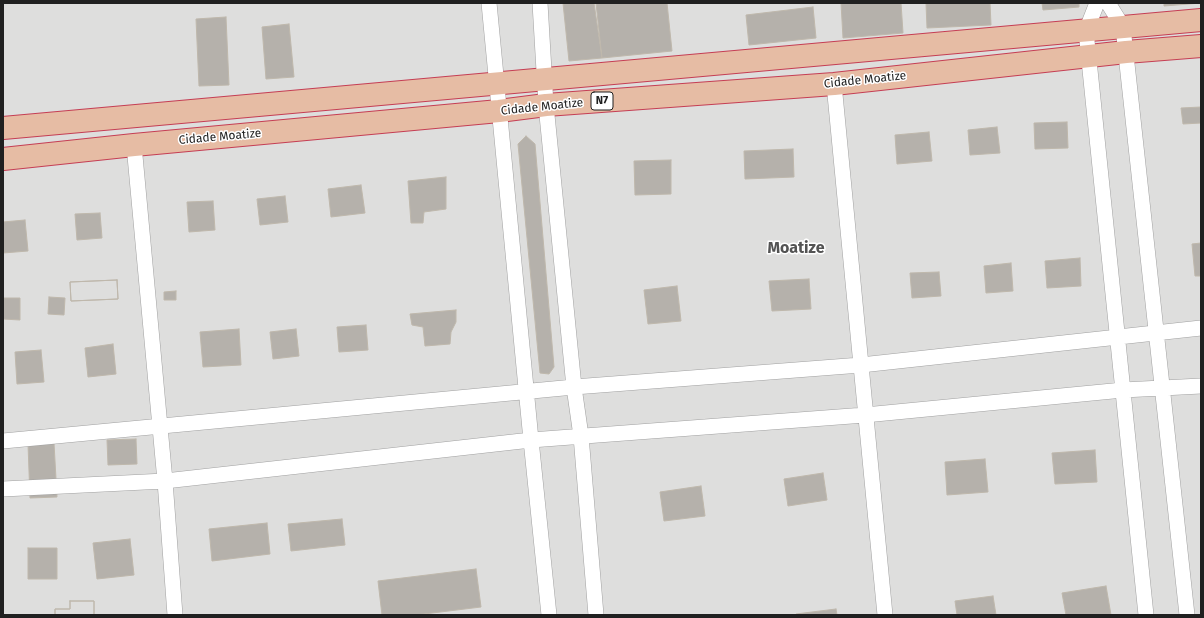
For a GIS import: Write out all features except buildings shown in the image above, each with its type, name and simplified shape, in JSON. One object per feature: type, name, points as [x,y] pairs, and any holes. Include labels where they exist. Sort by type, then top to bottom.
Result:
[{"type":"highway","name":"N7","points":[[3,128],[1201,20]]},
{"type":"highway","name":"Cidade Moatize","points":[[3,159],[134,145],[498,111],[546,105],[834,84],[1126,52],[1201,46]]},
{"type":"street","points":[[489,3],[497,83],[498,111],[549,615]]},
{"type":"street","points":[[540,3],[546,105],[574,388],[581,436],[596,615]]},
{"type":"street","points":[[1097,3],[1086,31],[1146,615]]},
{"type":"street","points":[[1108,3],[1123,27],[1187,615]]},
{"type":"street","points":[[834,84],[885,615]]},
{"type":"street","points":[[134,145],[165,481],[175,615]]},
{"type":"street","points":[[3,441],[526,392],[861,365],[1201,328]]},
{"type":"street","points":[[3,489],[165,481],[531,440],[865,415],[1123,390],[1201,386]]},
{"type":"shaded area","points":[[3,3],[1201,3],[1201,615],[3,615]]},
{"type":"district","name":"Moatize","points":[[796,249]]}]
